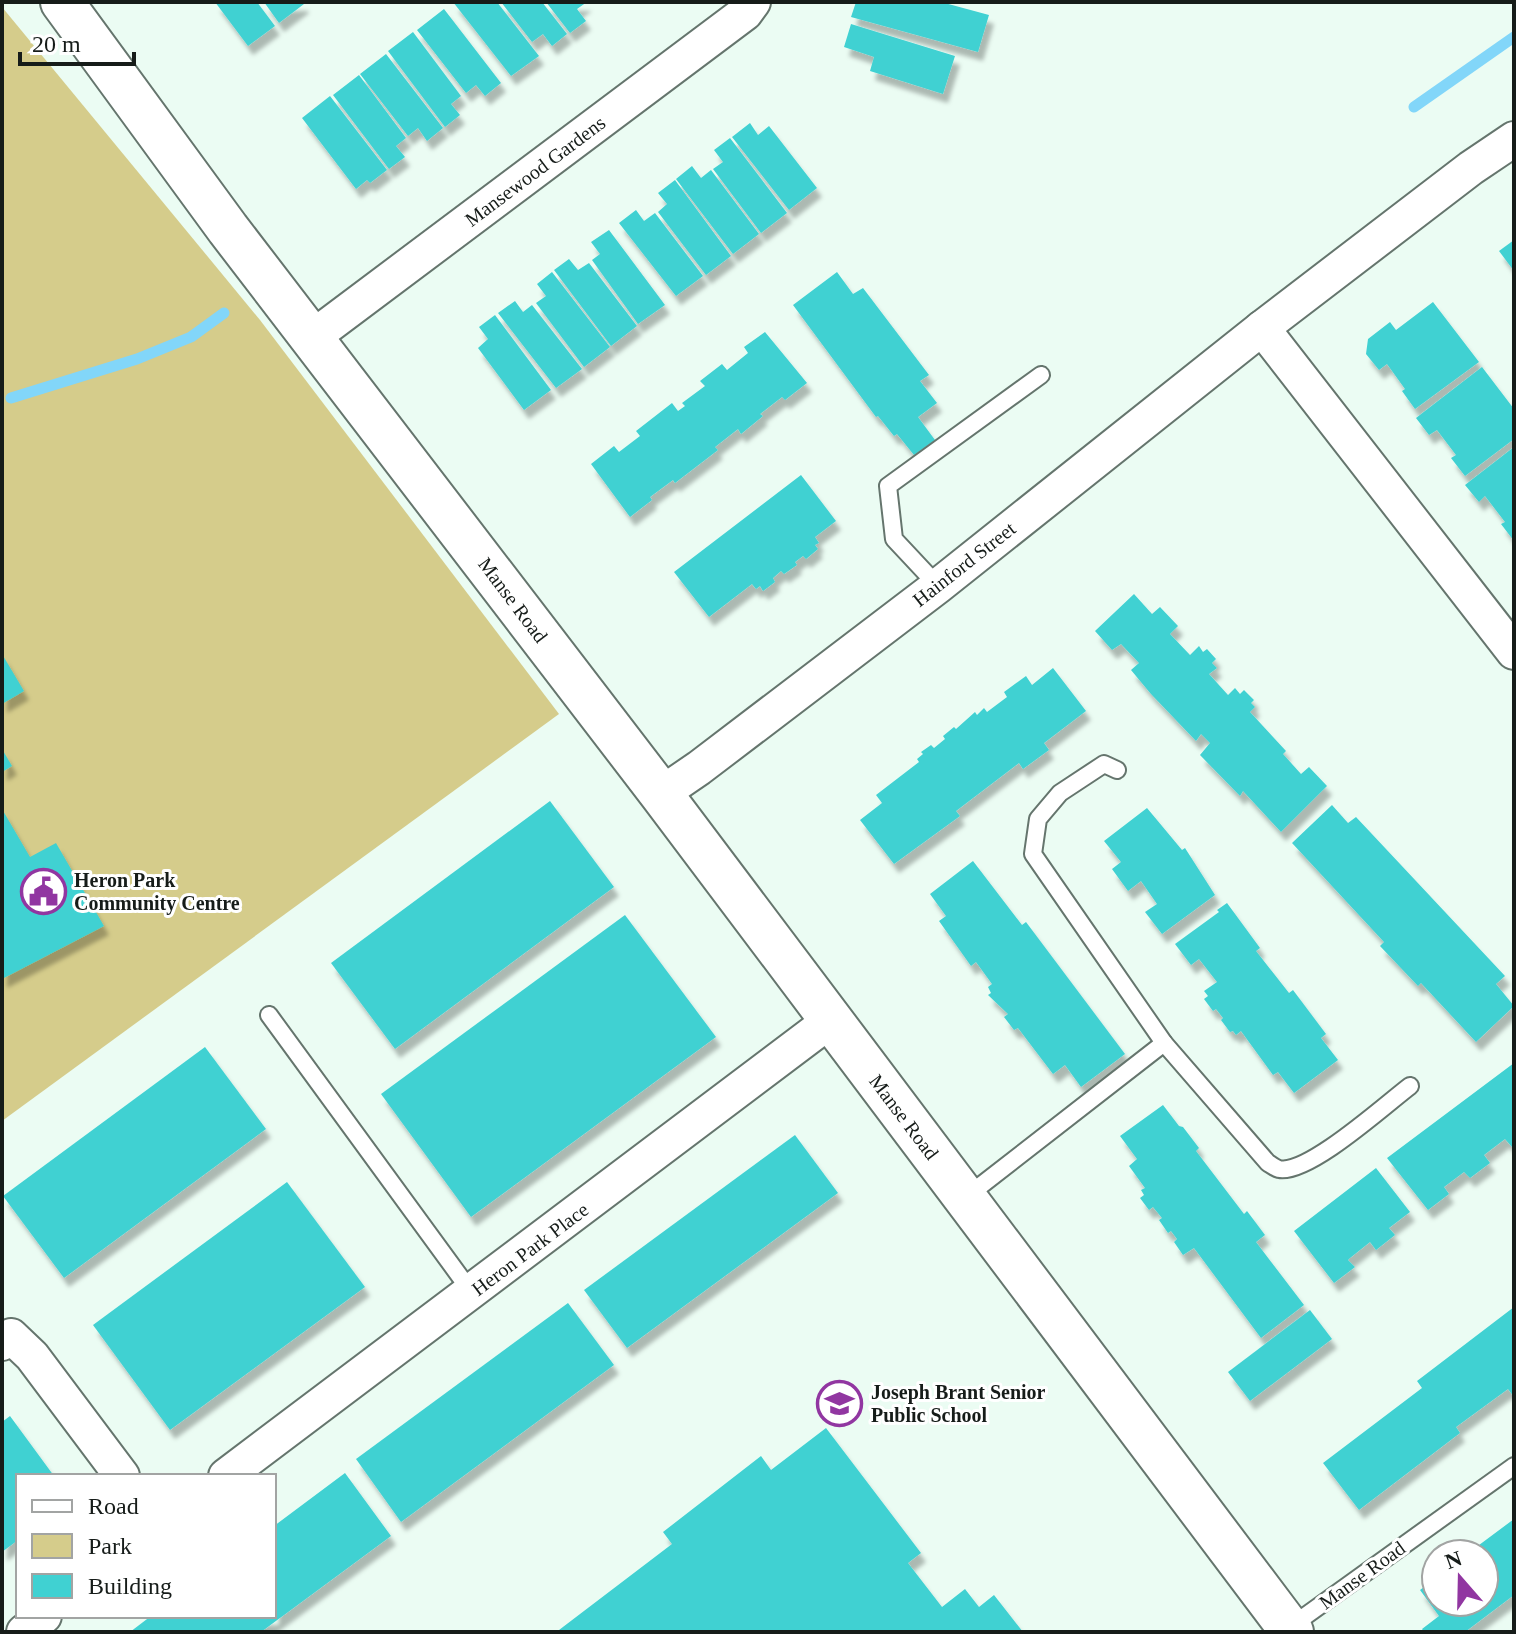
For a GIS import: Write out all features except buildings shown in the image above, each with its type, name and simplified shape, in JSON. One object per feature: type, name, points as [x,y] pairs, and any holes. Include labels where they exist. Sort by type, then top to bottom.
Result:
[{"type":"street","name":"Manse Road","points":[[62,2],[228,229],[661,794],[1290,1630]]},
{"type":"street","name":"Mansewood Gardens","points":[[313,337],[745,13],[753,2]]},
{"type":"street","name":"Hainford Street","points":[[661,794],[938,586],[1262,328],[1471,168],[1514,139]]},
{"type":"street","points":[[1262,328],[1514,652]]},
{"type":"street","name":"Heron Park Place","points":[[229,1474],[831,1020]]},
{"type":"street","points":[[2,1343],[11,1336],[32,1356],[120,1474]]},
{"type":"street","points":[[24,1632],[42,1618]]},
{"type":"lane","points":[[938,586],[894,539],[888,486],[1041,375]]},
{"type":"lane","points":[[1117,770],[1104,764],[1060,793],[1038,819],[1033,854],[1164,1043],[1268,1163],[1280,1169],[1297,1167],[1319,1157],[1410,1086]]},
{"type":"lane","points":[[269,1015],[472,1293]]},
{"type":"lane","points":[[964,1198],[1164,1043]]},
{"type":"lane","name":"Manse Road","points":[[1290,1630],[1514,1466]]},
{"type":"green space","points":[[2,7],[260,320],[559,714],[2,1121]]},
{"type":"waterway","points":[[1414,107],[1514,37]]},
{"type":"waterway","points":[[11,398],[137,359],[191,337],[224,313]]},
{"type":"place","name":"Heron Park Community Centre","points":[[43,892]]},
{"type":"place","name":"Joseph Brant Senior Public School","points":[[840,1404]]}]
